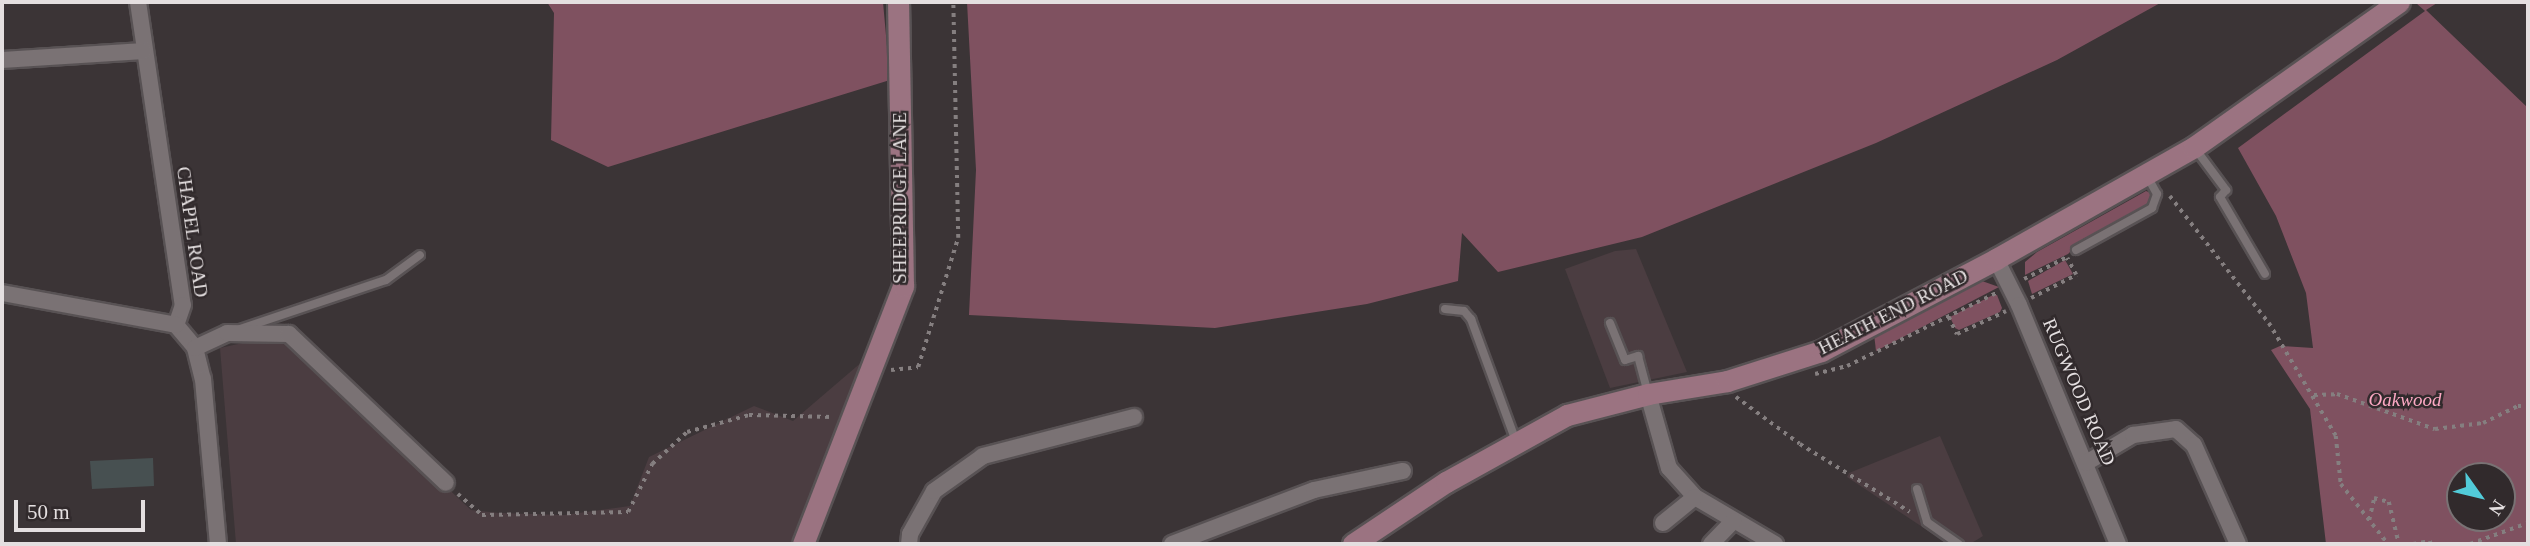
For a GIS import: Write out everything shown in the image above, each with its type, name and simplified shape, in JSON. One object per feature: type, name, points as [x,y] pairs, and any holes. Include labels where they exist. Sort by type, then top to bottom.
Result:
[{"type":"street","name":"CHAPEL ROAD","points":[[138,2],[183,304],[176,325]]},
{"type":"street","name":"SHEEPRIDGE LANE","points":[[803,544],[853,421],[903,286],[898,2]]},
{"type":"street","name":"HEATH END ROAD","points":[[1353,544],[1446,482],[1567,415],[1648,394],[1727,381],[1785,365],[1821,351],[2147,176],[2194,147],[2399,2]]},
{"type":"street","points":[[2,60],[144,51]]},
{"type":"street","name":"RUGWOOD ROAD","points":[[1996,259],[2087,463],[2118,544]]},
{"type":"street","points":[[2,293],[176,325],[195,348],[203,379],[218,544]]},
{"type":"street","points":[[195,348],[227,333],[289,334],[446,483]]},
{"type":"street","points":[[1648,394],[1670,468],[1695,497],[1733,522],[1775,544]]},
{"type":"street","points":[[909,544],[910,534],[934,491],[983,456],[1134,417]]},
{"type":"street","points":[[2087,463],[2133,435],[2176,429],[2194,445],[2238,544]]},
{"type":"street","points":[[1172,544],[1314,490],[1403,471]]},
{"type":"street","points":[[1663,523],[1695,497]]},
{"type":"street","points":[[1711,544],[1733,522]]},
{"type":"lane","points":[[2194,147],[2226,190],[2220,197],[2264,274]]},
{"type":"lane","points":[[2076,250],[2152,208],[2157,194],[2147,176]]},
{"type":"lane","points":[[227,333],[323,298],[386,280],[420,255]]},
{"type":"lane","points":[[1445,309],[1464,311],[1471,319],[1516,441]]},
{"type":"lane","points":[[1610,323],[1625,360],[1638,356],[1648,394]]},
{"type":"lane","points":[[1917,489],[1927,522],[1959,544]]},
{"type":"path","points":[[871,372],[918,368],[958,238],[953,2]]},
{"type":"path","points":[[2167,190],[2173,203],[2269,323],[2314,395],[2336,436],[2341,484],[2388,544]]},
{"type":"path","points":[[1808,374],[1820,374],[1847,366],[2067,257]]},
{"type":"path","points":[[2314,395],[2337,394],[2435,429],[2483,424],[2518,405],[2528,406]]},
{"type":"path","points":[[1749,395],[1737,400],[1800,444],[1927,522]]},
{"type":"path","points":[[446,483],[482,515],[628,512],[652,464],[687,432],[749,415],[817,415],[853,421]]},
{"type":"path","points":[[2369,520],[2374,498],[2389,502],[2399,544]]},
{"type":"path","points":[[2470,544],[2528,523]]},
{"type":"path","points":[[2413,544],[2430,541],[2431,544]]},
{"type":"shaded area","points":[[1636,249],[1687,372],[1610,388],[1565,269],[1615,251]]},
{"type":"shaded area","points":[[278,335],[332,380],[471,510],[499,513],[564,515],[630,506],[649,457],[754,406],[793,421],[863,361],[790,544],[236,544],[220,348]]},
{"type":"shaded area","points":[[1940,436],[1983,536],[1970,544],[1948,544],[1847,477],[1849,473]]},
{"type":"green space","points":[[547,2],[883,2],[890,80],[608,167],[551,140],[554,13]]},
{"type":"green space","points":[[967,2],[2162,2],[2057,60],[1876,143],[1642,237],[1498,272],[1462,233],[1458,281],[1367,304],[1215,328],[969,315],[976,170]]},
{"type":"green space","name":"Oakwood","points":[[2468,2],[2437,3],[2426,10],[2528,108],[2528,544],[2326,544],[2310,409],[2271,350],[2280,346],[2313,348],[2306,293],[2276,216],[2238,148],[2425,11],[2416,3]]},
{"type":"green space","points":[[2146,191],[2151,193],[2151,198],[2145,207],[2083,239],[2068,254],[2025,275],[2025,262],[2037,252]]},
{"type":"green space","points":[[2065,260],[2073,274],[2032,294],[2028,281]]},
{"type":"green space","points":[[1982,281],[1999,287],[1876,351],[1874,334],[1972,282]]},
{"type":"green space","points":[[1997,295],[2002,308],[2000,312],[1959,330],[1955,328],[1950,317]]},
{"type":"building","points":[[153,458],[154,486],[92,489],[90,461]]}]
